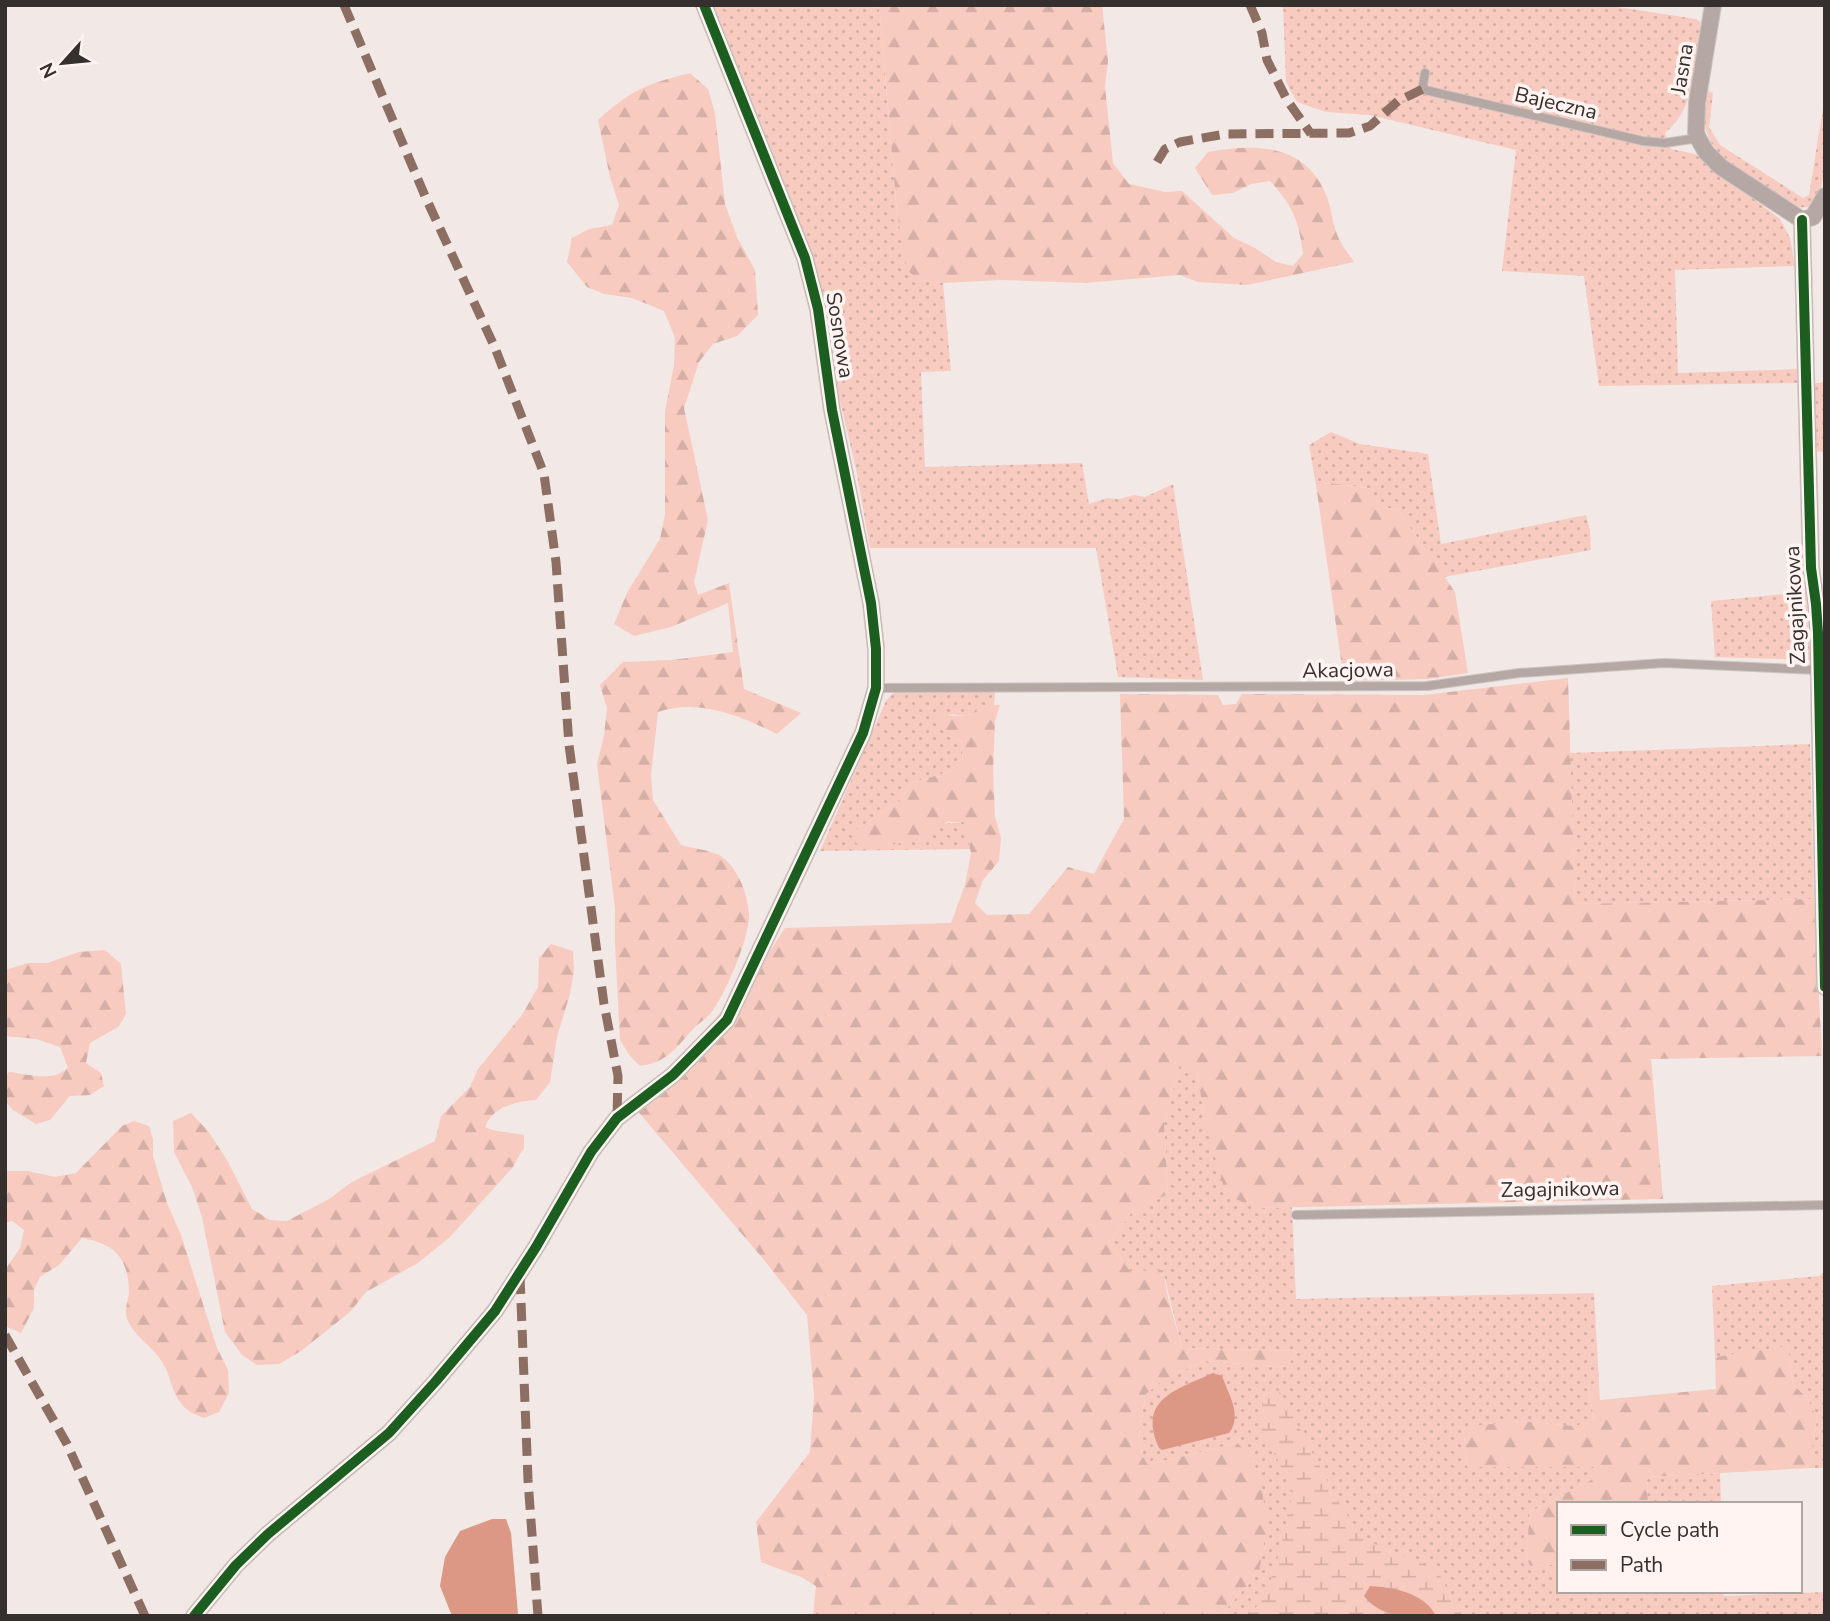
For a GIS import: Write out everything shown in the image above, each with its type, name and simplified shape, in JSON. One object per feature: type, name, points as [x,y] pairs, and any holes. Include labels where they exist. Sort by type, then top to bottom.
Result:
[{"type":"street","name":"Sosnowa","points":[[194,1616],[236,1565],[268,1534],[388,1433],[436,1381],[495,1311],[591,1152],[617,1118],[673,1075],[727,1020],[863,733],[876,688],[876,649],[871,603],[837,444],[818,309],[805,258],[704,5]]},
{"type":"street","name":"Jasna","points":[[1698,138],[1697,103],[1713,5]]},
{"type":"street","points":[[1698,138],[1706,152],[1721,167],[1802,220],[1814,217],[1825,196]]},
{"type":"street","name":"Zagajnikowa","points":[[1802,220],[1811,568],[1821,603],[1818,670],[1825,987]]},
{"type":"lane","name":"Bajeczna","points":[[1425,73],[1425,90],[1643,141],[1665,143],[1698,138]]},
{"type":"lane","name":"Akacjowa","points":[[876,688],[1427,686],[1519,673],[1664,663],[1818,670]]},
{"type":"lane","name":"Zagajnikowa","points":[[1296,1215],[1825,1205]]},
{"type":"green space","points":[[712,5],[879,5],[897,213],[919,280],[943,283],[951,371],[921,372],[925,467],[1082,463],[1089,504],[1107,498],[1119,499],[1134,495],[1145,497],[1173,484],[1203,680],[1118,677],[1096,548],[870,548],[856,469],[834,375],[827,316],[818,276],[805,236]]},
{"type":"green space","points":[[879,5],[1102,5],[1108,61],[1105,87],[1113,163],[1129,184],[1165,192],[1182,191],[1234,238],[1276,262],[1293,266],[1303,254],[1299,232],[1294,214],[1270,181],[1251,184],[1233,193],[1212,195],[1195,168],[1208,152],[1243,148],[1276,151],[1304,164],[1316,176],[1325,192],[1339,239],[1354,262],[1247,285],[1198,282],[1180,275],[1084,283],[1001,280],[943,283],[918,280],[907,270],[897,213]]},
{"type":"green space","points":[[1283,5],[1604,5],[1701,22],[1696,67],[1689,97],[1676,122],[1665,133],[1671,149],[1695,154],[1780,219],[1790,238],[1795,266],[1675,270],[1678,373],[1799,369],[1799,383],[1599,386],[1584,276],[1502,271],[1516,150],[1370,115],[1326,112],[1297,102],[1286,82]]},
{"type":"green space","points":[[690,73],[708,89],[715,113],[725,204],[737,237],[755,270],[758,315],[737,336],[713,344],[699,362],[684,408],[708,520],[694,582],[698,595],[729,583],[744,689],[801,713],[777,734],[734,715],[704,708],[674,708],[658,712],[651,775],[653,800],[681,845],[719,855],[733,868],[746,898],[749,923],[736,965],[711,1013],[665,1057],[640,1066],[620,1040],[615,908],[597,764],[607,708],[600,685],[623,662],[672,660],[733,652],[728,603],[671,627],[634,636],[614,624],[628,591],[660,539],[665,514],[665,411],[674,365],[675,338],[664,311],[632,298],[604,294],[587,287],[567,262],[572,238],[589,229],[612,225],[619,205],[598,120],[631,94]]},
{"type":"green space","points":[[1707,91],[1713,93],[1709,127],[1720,145],[1803,198],[1809,195],[1825,96],[1825,167],[1814,203],[1805,207],[1794,206],[1720,154],[1706,128],[1704,113]]},
{"type":"green space","points":[[1825,382],[1825,451],[1813,452],[1811,384]]},
{"type":"green space","points":[[1331,432],[1360,444],[1428,454],[1441,544],[1586,515],[1591,550],[1444,577],[1398,510],[1383,507],[1367,488],[1330,483],[1316,485],[1309,445]]},
{"type":"green space","points":[[1330,483],[1367,488],[1383,507],[1398,510],[1455,592],[1468,673],[1429,679],[1344,681],[1316,485]]},
{"type":"green space","points":[[1806,592],[1810,660],[1715,657],[1711,601]]},
{"type":"green space","points":[[1568,678],[1575,904],[1814,899],[1822,1056],[1651,1059],[1663,1199],[1257,1208],[1226,1195],[1205,1122],[1197,1072],[1181,1060],[1164,1123],[1168,1194],[1131,1213],[1109,1242],[1130,1271],[1163,1270],[1182,1348],[1296,1351],[1288,1367],[1203,1361],[1160,1382],[1146,1394],[1139,1429],[1142,1455],[1148,1465],[1237,1443],[1245,1450],[1260,1474],[1267,1526],[1259,1572],[1220,1616],[813,1616],[816,1586],[801,1577],[761,1562],[756,1522],[810,1452],[814,1396],[807,1315],[635,1108],[755,974],[785,928],[951,923],[965,885],[971,853],[964,822],[947,822],[926,836],[902,843],[851,844],[854,831],[899,802],[911,783],[948,772],[962,762],[963,742],[945,734],[938,715],[966,716],[986,705],[1000,705],[995,721],[993,772],[995,817],[1001,838],[999,861],[983,880],[975,903],[987,915],[1029,914],[1068,867],[1094,874],[1124,819],[1120,694],[1218,695],[1223,705],[1236,704],[1242,694],[1424,695]]},
{"type":"green space","points":[[894,692],[995,692],[994,705],[986,705],[966,716],[949,714],[945,734],[963,742],[962,762],[948,772],[911,783],[899,802],[854,831],[964,822],[971,849],[820,851],[886,701]]},
{"type":"green space","points":[[1810,744],[1814,899],[1575,904],[1570,753]]},
{"type":"green space","points":[[551,944],[573,951],[574,971],[557,1037],[550,1082],[536,1100],[513,1104],[499,1110],[488,1120],[485,1127],[524,1135],[524,1147],[513,1167],[450,1237],[418,1263],[366,1292],[350,1312],[301,1351],[279,1364],[257,1365],[242,1355],[225,1332],[202,1217],[192,1187],[174,1152],[173,1121],[191,1113],[208,1131],[227,1160],[252,1209],[270,1220],[287,1221],[329,1199],[352,1182],[435,1141],[441,1116],[470,1087],[478,1069],[522,1015],[538,987],[539,958]]},
{"type":"green space","points":[[105,950],[121,964],[126,1014],[118,1027],[90,1043],[86,1063],[101,1073],[104,1086],[90,1095],[70,1096],[50,1120],[36,1124],[13,1110],[5,1101],[5,1077],[9,1072],[33,1076],[54,1075],[68,1068],[60,1047],[36,1039],[5,1036],[5,970],[28,963],[47,963],[79,952]]},
{"type":"green space","points":[[1181,1059],[1197,1072],[1205,1122],[1257,1208],[1292,1207],[1296,1299],[1594,1293],[1599,1383],[1588,1386],[1594,1421],[1575,1426],[1520,1421],[1463,1428],[1467,1467],[1598,1467],[1593,1479],[1530,1512],[1526,1557],[1530,1566],[1557,1564],[1557,1593],[1723,1593],[1724,1596],[1825,1592],[1825,1616],[1220,1616],[1259,1572],[1237,1443],[1148,1465],[1142,1455],[1139,1429],[1146,1394],[1160,1382],[1203,1361],[1288,1367],[1296,1351],[1182,1348],[1163,1271],[1130,1271],[1109,1242],[1131,1213],[1168,1194],[1164,1123]]},
{"type":"green space","points":[[134,1121],[149,1126],[153,1139],[153,1156],[167,1203],[181,1235],[217,1348],[228,1370],[229,1393],[219,1412],[204,1418],[189,1411],[180,1402],[160,1358],[132,1328],[126,1314],[129,1292],[126,1270],[118,1254],[103,1244],[82,1238],[59,1265],[40,1277],[34,1290],[34,1308],[21,1333],[5,1326],[5,1270],[20,1248],[24,1230],[12,1221],[5,1223],[5,1171],[28,1171],[55,1177],[76,1173],[122,1126]]},
{"type":"green space","points":[[1825,1271],[1825,1468],[1811,1468],[1817,1417],[1807,1398],[1793,1384],[1788,1347],[1715,1357],[1712,1286],[1819,1276]]},
{"type":"green space","points":[[1788,1346],[1793,1384],[1807,1398],[1817,1417],[1811,1468],[1647,1477],[1648,1502],[1557,1502],[1557,1564],[1530,1566],[1526,1557],[1530,1512],[1593,1479],[1597,1467],[1467,1467],[1463,1427],[1520,1421],[1575,1426],[1594,1420],[1588,1386],[1599,1383],[1600,1400],[1716,1389],[1715,1357]]},
{"type":"green space","points":[[1279,1390],[1342,1508],[1363,1537],[1389,1552],[1416,1560],[1439,1574],[1462,1616],[1249,1616],[1264,1594],[1275,1569],[1291,1500],[1277,1458],[1257,1422],[1264,1399]]},
{"type":"green space","points":[[1720,1473],[1721,1502],[1648,1502],[1647,1477]]},
{"type":"shaded area","points":[[1213,1373],[1222,1376],[1235,1412],[1229,1433],[1162,1450],[1159,1448],[1153,1431],[1153,1418],[1157,1407],[1174,1391]]},
{"type":"shaded area","points":[[492,1519],[506,1519],[511,1533],[518,1614],[452,1616],[440,1586],[445,1557],[460,1531]]},
{"type":"shaded area","points":[[1370,1586],[1398,1590],[1416,1597],[1431,1608],[1436,1616],[1397,1615],[1379,1609],[1364,1596]]},
{"type":"marked path","points":[[344,5],[425,196],[495,348],[544,474],[556,562],[569,745],[604,1004],[618,1076],[617,1118]]},
{"type":"marked path","points":[[1250,5],[1262,33],[1267,60],[1287,100],[1311,134]]},
{"type":"marked path","points":[[1157,162],[1165,149],[1180,142],[1225,134],[1349,133],[1370,126],[1398,101],[1423,89]]},
{"type":"marked path","points":[[520,1276],[528,1480],[538,1616]]},
{"type":"marked path","points":[[5,1335],[67,1444],[145,1616]]},
{"type":"cycle path","points":[[194,1616],[236,1565],[268,1534],[389,1433],[436,1381],[495,1311],[591,1152],[617,1118],[673,1075],[727,1020],[863,733],[876,688],[876,649],[871,603],[832,410],[818,309],[805,258],[704,5]]},
{"type":"cycle path","points":[[1802,220],[1811,568],[1818,633],[1825,987]]}]
